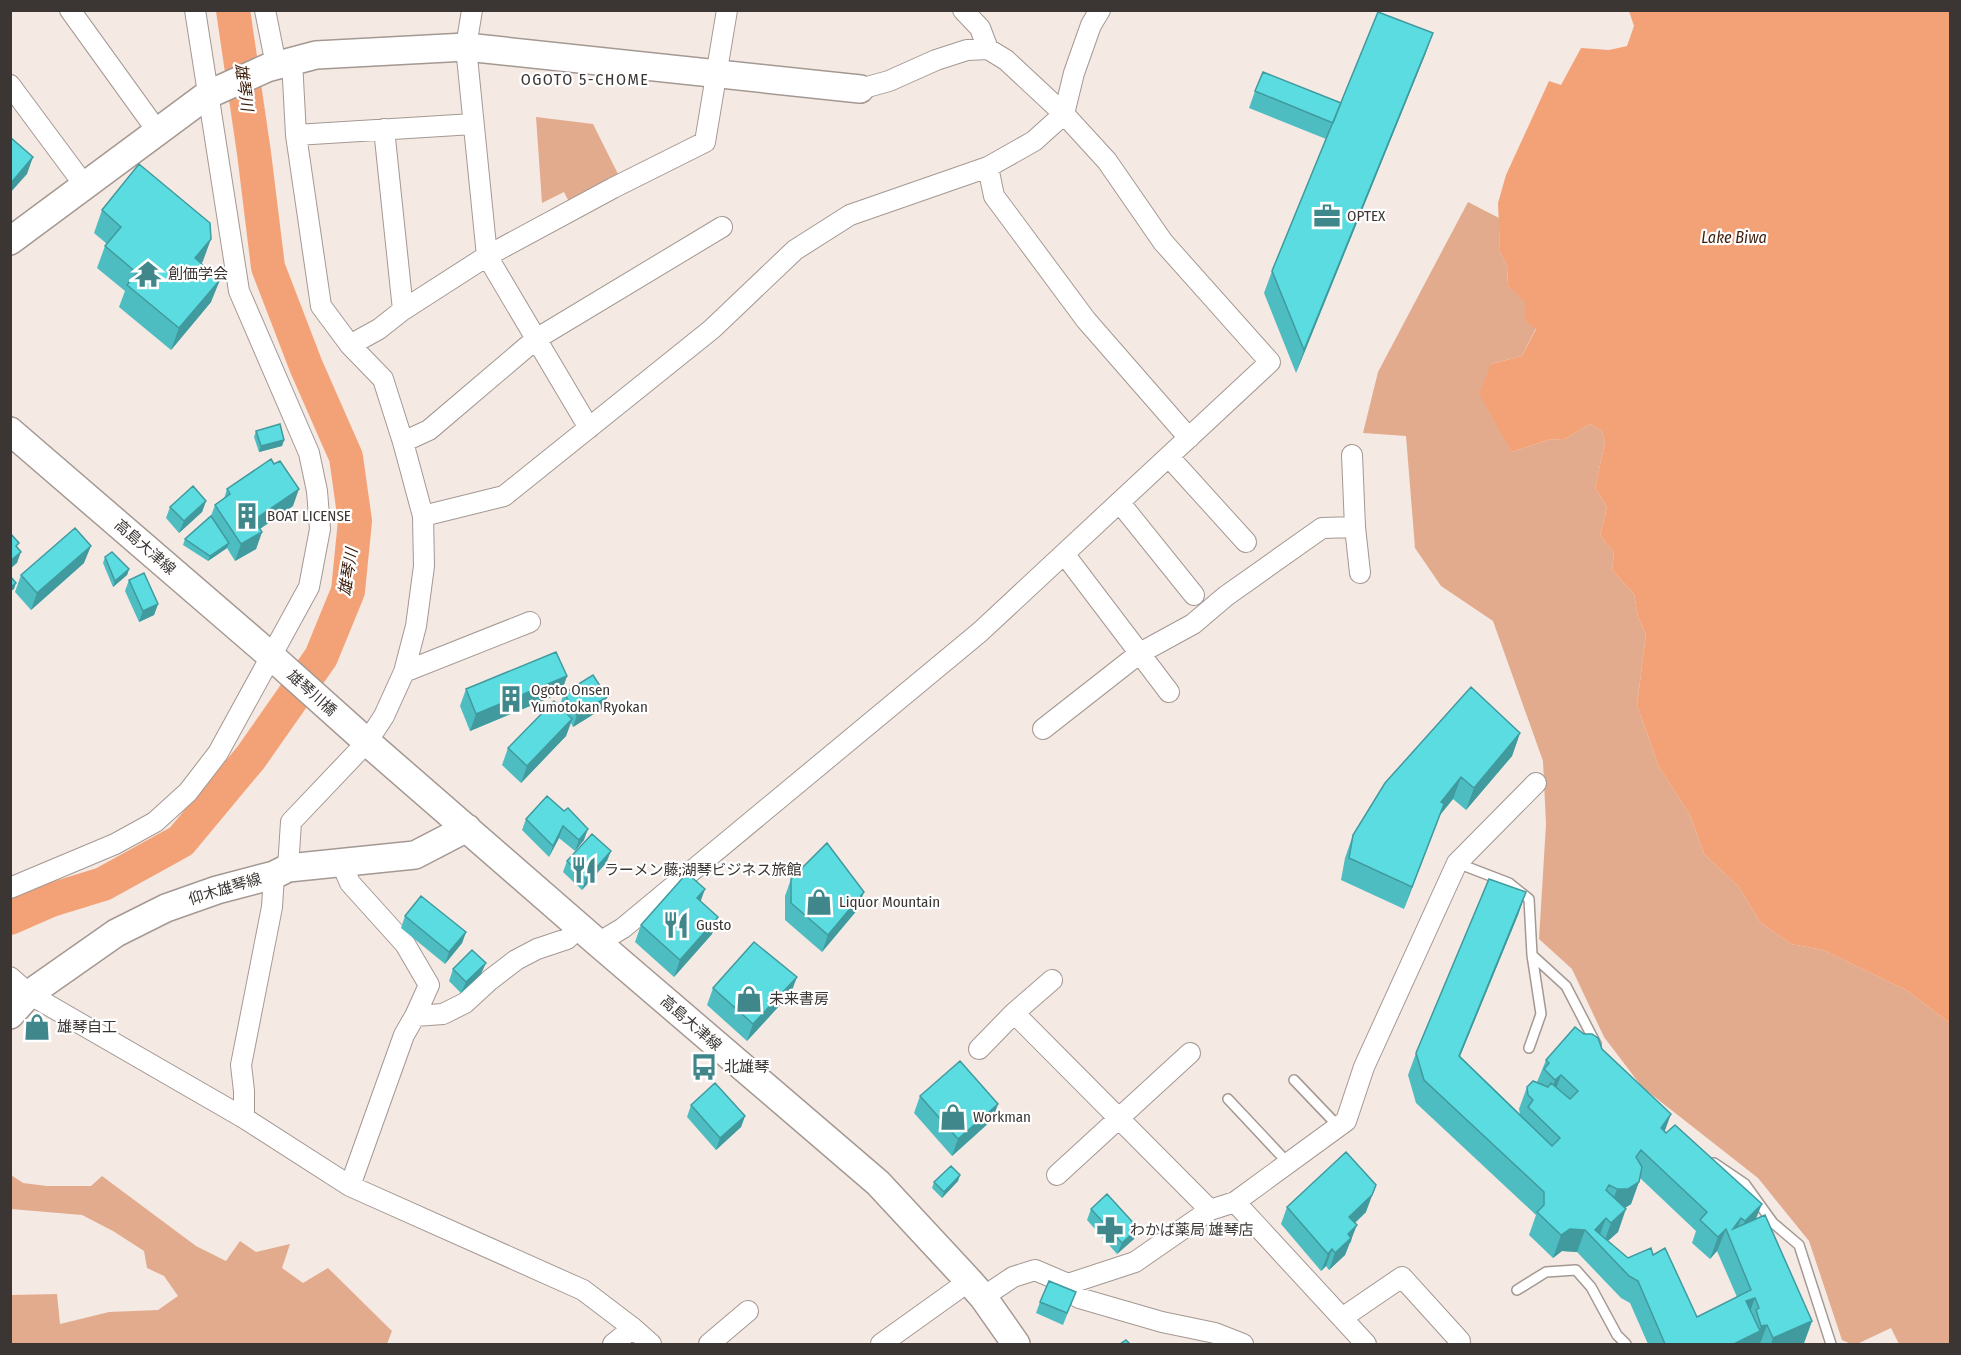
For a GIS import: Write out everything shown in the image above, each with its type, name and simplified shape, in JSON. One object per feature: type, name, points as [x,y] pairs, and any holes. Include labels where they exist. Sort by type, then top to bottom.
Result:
[{"type":"main road","points":[[10,241],[207,95],[278,65],[316,55],[466,47],[860,89]]},
{"type":"main road","name":"高島大津線","points":[[10,430],[276,660]]},
{"type":"main road","name":"雄琴川橋","points":[[276,660],[344,722]]},
{"type":"main road","name":"高島大津線","points":[[344,722],[878,1183],[976,1289],[1016,1344]]},
{"type":"main road","name":"仰木雄琴線","points":[[10,1016],[20,986],[165,908],[281,871],[341,862],[415,855],[467,828]]},
{"type":"street","points":[[70,10],[158,132]]},
{"type":"street","points":[[10,888],[116,844],[155,822],[188,792],[218,753],[276,660],[309,587],[320,529],[317,491],[309,453],[239,291],[195,10]]},
{"type":"street","points":[[243,1118],[244,1091],[241,1065],[291,822],[367,742],[384,716],[404,672],[416,626],[424,566],[423,516],[404,442],[383,379],[350,345],[321,306],[296,135],[266,10]]},
{"type":"street","points":[[472,10],[466,47],[487,256],[589,428]]},
{"type":"street","points":[[350,345],[379,329],[403,310],[487,256],[613,188],[705,142],[727,10]]},
{"type":"street","points":[[963,10],[981,28],[988,49]]},
{"type":"street","points":[[423,516],[504,496],[712,329],[795,250],[850,215],[988,168],[1034,141],[1064,114],[1074,73],[1091,25],[1100,10]]},
{"type":"street","points":[[415,1016],[443,1014],[465,1003],[516,960],[537,949],[567,939],[623,928],[962,647],[1065,555],[1270,362],[1163,242],[1107,161],[1064,114],[1006,60],[988,49],[967,50],[936,60],[889,81],[860,89]]},
{"type":"street","points":[[10,85],[85,186]]},
{"type":"street","points":[[296,135],[473,124]]},
{"type":"street","points":[[384,129],[403,310]]},
{"type":"street","points":[[988,168],[994,196],[1079,310],[1189,438]]},
{"type":"street","points":[[404,442],[429,430],[536,339],[722,227]]},
{"type":"street","points":[[1352,455],[1355,527],[1360,573]]},
{"type":"street","points":[[1169,457],[1246,542]]},
{"type":"street","points":[[1120,503],[1194,595]]},
{"type":"street","points":[[1043,729],[1140,653],[1193,624],[1226,596],[1322,528],[1355,527]]},
{"type":"street","points":[[1065,555],[1169,692]]},
{"type":"street","points":[[404,672],[530,622]]},
{"type":"street","points":[[1068,1284],[1135,1262],[1210,1210],[1235,1202],[1346,1120],[1364,1066],[1457,862],[1536,783]]},
{"type":"street","points":[[341,862],[351,883],[405,944],[429,985],[404,1035],[350,1186]]},
{"type":"street","points":[[979,1049],[1014,1013],[1052,980]]},
{"type":"street","points":[[20,986],[243,1118],[350,1186],[583,1290],[651,1344]]},
{"type":"street","points":[[1014,1013],[1210,1210]]},
{"type":"street","points":[[1057,1175],[1190,1053]]},
{"type":"street","points":[[1235,1202],[1366,1344]]},
{"type":"street","points":[[880,1344],[976,1289],[1035,1270],[1068,1284],[1079,1298],[1162,1322],[1215,1333],[1243,1344]]},
{"type":"street","points":[[1342,1318],[1402,1277],[1460,1341]]},
{"type":"street","points":[[709,1344],[748,1311]]},
{"type":"street","points":[[613,1344],[633,1328]]},
{"type":"lane","points":[[1457,862],[1509,883],[1529,899],[1532,955],[1541,1014],[1529,1048]]},
{"type":"lane","points":[[1532,955],[1566,986],[1602,1054]]},
{"type":"lane","points":[[1294,1080],[1338,1126]]},
{"type":"lane","points":[[1228,1098],[1288,1162]]},
{"type":"lane","points":[[1706,1158],[1744,1184],[1773,1223],[1799,1245],[1831,1344]]},
{"type":"lane","points":[[1517,1290],[1546,1272],[1576,1270],[1591,1287],[1617,1335],[1626,1344]]},
{"type":"shaded area","points":[[536,117],[593,124],[618,174],[568,200],[564,192],[542,203]]},
{"type":"shaded area","points":[[1468,202],[1499,218],[1500,252],[1508,268],[1507,285],[1526,302],[1526,322],[1536,328],[1522,356],[1491,364],[1512,452],[1551,439],[1563,440],[1590,424],[1602,431],[1605,442],[1595,488],[1607,507],[1600,535],[1614,553],[1612,570],[1634,594],[1638,617],[1646,634],[1637,705],[1659,767],[1690,815],[1704,854],[1739,887],[1760,922],[1791,944],[1823,950],[1906,990],[1950,1023],[1950,1344],[1899,1344],[1891,1328],[1857,1344],[1842,1340],[1809,1241],[1758,1178],[1642,1087],[1604,1037],[1572,969],[1539,939],[1546,824],[1543,761],[1493,621],[1441,586],[1415,548],[1406,436],[1363,433],[1378,372]]},
{"type":"shaded area","points":[[11,1175],[23,1183],[47,1186],[91,1186],[102,1176],[196,1246],[226,1261],[240,1241],[256,1252],[290,1244],[282,1268],[303,1283],[328,1268],[392,1331],[387,1344],[11,1344],[11,1295],[57,1294],[60,1324],[109,1312],[158,1310],[178,1296],[164,1276],[147,1268],[144,1251],[113,1231],[82,1215],[11,1209]]},
{"type":"water","name":"Lake Biwa","points":[[1629,11],[1950,11],[1950,1023],[1906,990],[1823,950],[1791,944],[1760,922],[1739,887],[1704,854],[1690,815],[1659,767],[1637,705],[1646,634],[1638,617],[1634,594],[1612,570],[1614,553],[1600,535],[1607,507],[1595,488],[1605,442],[1602,431],[1590,424],[1563,440],[1551,439],[1512,452],[1479,394],[1491,364],[1522,356],[1536,329],[1526,322],[1525,302],[1507,285],[1508,268],[1500,252],[1498,203],[1506,175],[1549,81],[1561,85],[1581,48],[1609,50],[1627,46],[1634,26]]},
{"type":"building","name":"OPTEX","points":[[1378,12],[1433,33],[1304,350],[1272,271]]},
{"type":"building","points":[[1263,72],[1341,103],[1333,123],[1255,91]]},
{"type":"building","points":[[10,137],[33,157],[10,184]]},
{"type":"building","name":"創価学会","points":[[139,164],[210,223],[211,239],[195,258],[220,280],[179,328],[127,285],[137,273],[105,246],[121,227],[102,210]]},
{"type":"building","points":[[280,424],[284,440],[261,446],[256,431]]},
{"type":"building","name":"BOAT LICENSE","points":[[271,459],[274,464],[280,461],[299,489],[254,520],[262,532],[241,544],[215,505],[230,494],[227,489]]},
{"type":"building","points":[[193,486],[206,501],[184,521],[170,507]]},
{"type":"building","points":[[211,516],[229,543],[210,556],[185,539]]},
{"type":"building","points":[[75,528],[91,546],[37,593],[21,575]]},
{"type":"building","points":[[10,533],[19,543],[16,546],[21,552],[10,561]]},
{"type":"building","points":[[112,552],[129,569],[115,581],[105,557]]},
{"type":"building","points":[[144,573],[158,604],[143,611],[129,580]]},
{"type":"building","points":[[10,576],[16,583],[11,587],[10,586]]},
{"type":"building","points":[[556,652],[567,676],[476,714],[466,689]]},
{"type":"building","points":[[593,675],[607,697],[577,715],[564,693]]},
{"type":"building","points":[[1471,687],[1520,733],[1474,788],[1461,777],[1441,802],[1444,804],[1412,887],[1349,858],[1353,835],[1385,783]]},
{"type":"building","points":[[554,701],[572,719],[527,766],[508,748]]},
{"type":"building","points":[[547,796],[564,811],[568,808],[588,829],[579,840],[563,826],[553,846],[526,819]]},
{"type":"building","points":[[592,834],[611,851],[586,879],[567,861]]},
{"type":"building","name":"Liquor Mountain","points":[[827,843],[864,892],[828,935],[791,903],[791,879]]},
{"type":"building","name":"Gusto","points":[[687,873],[705,889],[697,898],[718,917],[680,960],[641,925]]},
{"type":"building","points":[[1489,879],[1526,892],[1459,1056],[1552,1146],[1560,1138],[1528,1107],[1533,1100],[1528,1095],[1527,1087],[1533,1081],[1548,1087],[1551,1083],[1570,1099],[1578,1091],[1561,1075],[1555,1080],[1544,1069],[1549,1063],[1546,1060],[1575,1027],[1584,1034],[1592,1034],[1598,1038],[1602,1049],[1671,1114],[1661,1128],[1666,1133],[1675,1125],[1762,1204],[1745,1221],[1741,1218],[1733,1229],[1765,1215],[1812,1321],[1773,1338],[1767,1325],[1761,1326],[1756,1310],[1759,1308],[1755,1298],[1746,1301],[1760,1331],[1734,1344],[1665,1344],[1638,1281],[1629,1276],[1585,1230],[1570,1229],[1561,1235],[1537,1212],[1544,1205],[1544,1192],[1424,1080],[1416,1053]],"holes":[[[1641,1150],[1707,1212],[1700,1220],[1718,1237],[1726,1229],[1751,1290],[1697,1317],[1665,1248],[1653,1255],[1651,1248],[1628,1258],[1595,1230],[1606,1218],[1611,1223],[1626,1209],[1606,1190],[1609,1185],[1617,1189],[1628,1189],[1639,1182],[1642,1167],[1636,1157]]]},
{"type":"building","points":[[421,896],[466,932],[449,952],[405,916]]},
{"type":"building","name":"未来書房","points":[[754,942],[797,977],[753,1024],[713,988]]},
{"type":"building","points":[[472,950],[486,963],[466,982],[453,969]]},
{"type":"building","points":[[960,1061],[998,1104],[958,1139],[920,1096]]},
{"type":"building","points":[[715,1083],[745,1116],[720,1138],[691,1105]]},
{"type":"building","points":[[1346,1152],[1376,1185],[1372,1195],[1349,1217],[1357,1225],[1348,1234],[1351,1238],[1335,1253],[1332,1249],[1328,1254],[1287,1207]]},
{"type":"building","points":[[951,1166],[960,1175],[944,1192],[934,1182]]},
{"type":"building","points":[[1107,1194],[1138,1228],[1122,1243],[1091,1209]]},
{"type":"building","points":[[1049,1281],[1076,1292],[1067,1313],[1040,1302]]},
{"type":"waterway","name":"雄琴川","points":[[10,918],[51,900],[103,884],[181,841],[251,757],[321,657],[348,591],[355,521],[346,457],[306,366],[268,267],[233,10]]},
{"type":"place","name":"OPTEX","points":[[1327,216]]},
{"type":"place","name":"創価学会","points":[[148,274]]},
{"type":"place","name":"BOAT LICENSE","points":[[247,516]]},
{"type":"place","name":"Ogoto Onsen Yumotokan Ryokan","points":[[511,699]]},
{"type":"place","name":"ラーメン藤;湖琴ビジネス旅館","points":[[584,870]]},
{"type":"place","name":"Liquor Mountain","points":[[819,902]]},
{"type":"place","name":"Gusto","points":[[676,925]]},
{"type":"place","name":"未来書房","points":[[749,999]]},
{"type":"place","name":"雄琴自工","points":[[37,1027]]},
{"type":"place","name":"北雄琴","points":[[704,1067]]},
{"type":"place","name":"Workman","points":[[953,1117]]},
{"type":"place","name":"わかば薬局 雄琴店","points":[[1110,1230]]},
{"type":"district","name":"OGOTO 5-CHOME","points":[[585,79]]}]
